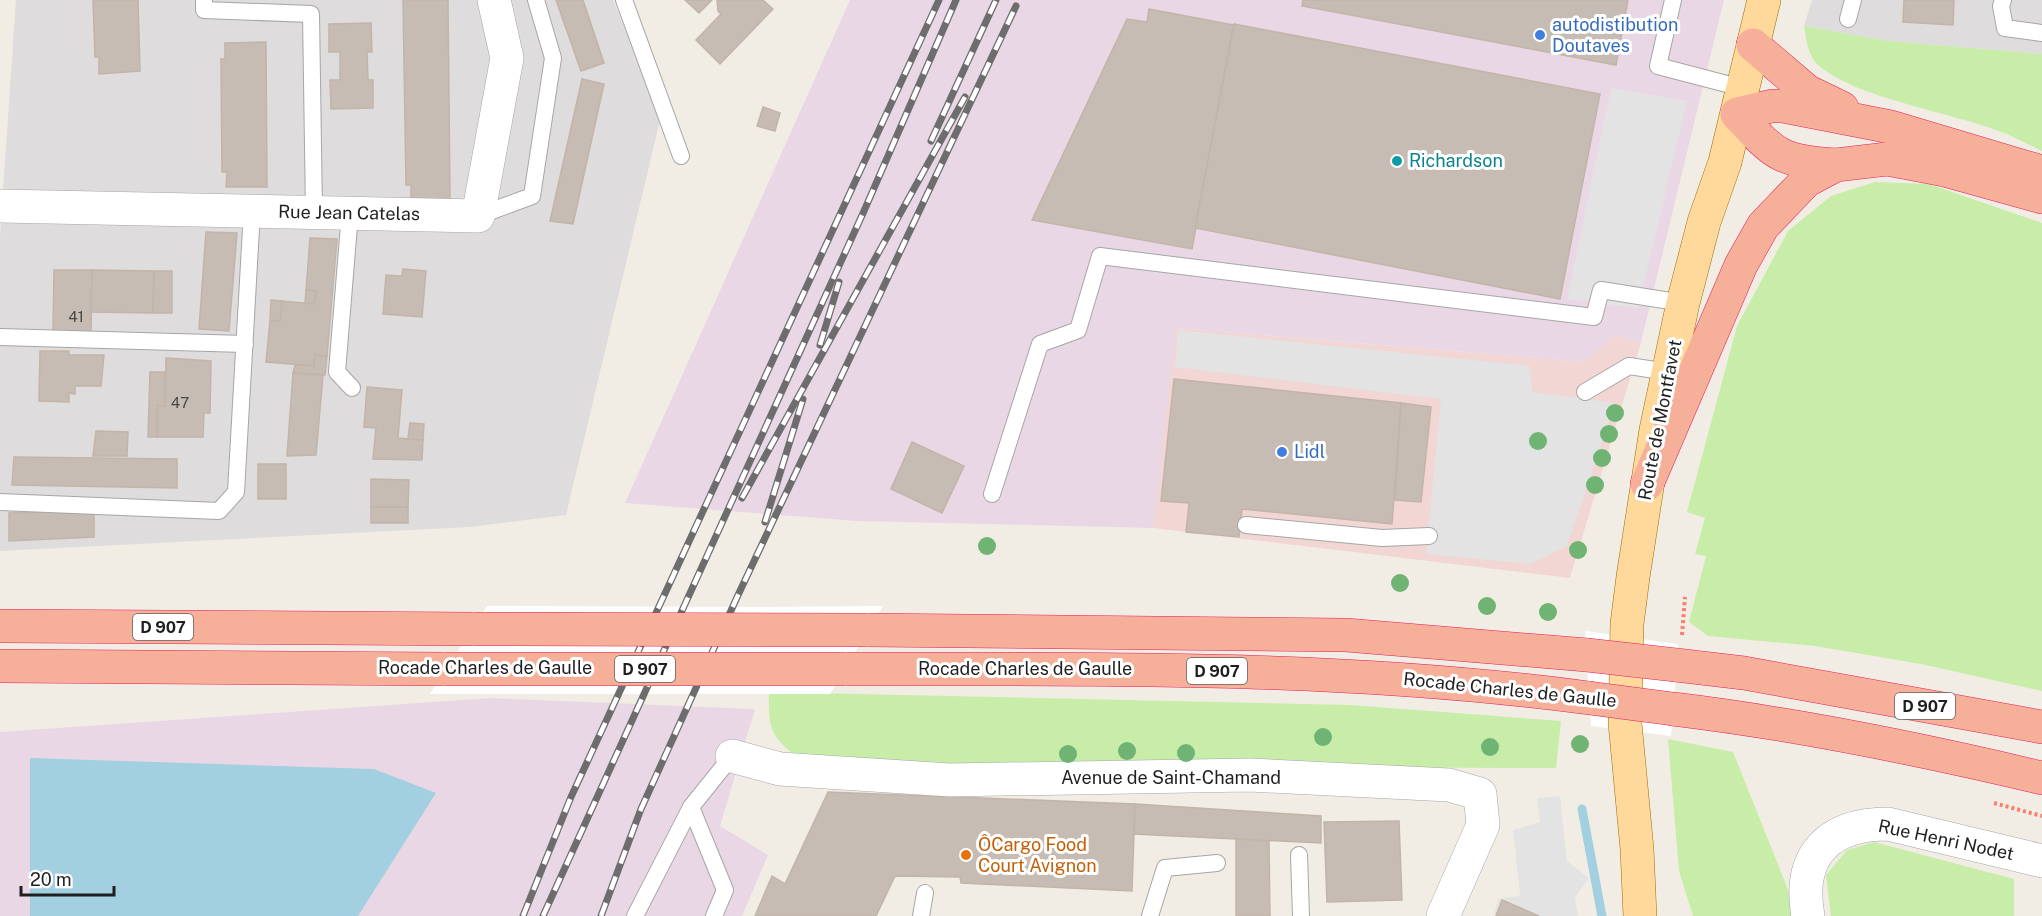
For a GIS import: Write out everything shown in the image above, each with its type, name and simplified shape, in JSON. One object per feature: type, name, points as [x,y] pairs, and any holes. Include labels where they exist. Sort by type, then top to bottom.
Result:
[{"type":"highway","points":[[1753,45],[1807,91],[1890,128]]},
{"type":"highway","points":[[1740,101],[1783,106],[1890,128],[2042,172]]},
{"type":"highway","points":[[1740,101],[1767,147],[1785,157],[1805,163],[1836,165],[1887,159],[1945,170],[2042,197]]},
{"type":"highway","points":[[1647,484],[1712,338],[1732,284],[1763,226],[1806,181],[1836,165]]},
{"type":"highway","name":"Rocade Charles de Gaulle","points":[[0,626],[1346,635],[1587,655],[1679,654],[1744,673],[2042,727]]},
{"type":"highway","name":"Rocade Charles de Gaulle","points":[[0,666],[1243,671],[1416,679],[1752,718],[1884,742],[2042,778]]},
{"type":"main road","name":"Route de Montfavet","points":[[1640,916],[1637,849],[1626,742],[1624,679],[1627,624],[1647,484],[1683,303],[1704,222],[1725,162],[1764,0]]},
{"type":"main road","name":"Route de Montfavet","points":[[1637,849],[1661,916]]},
{"type":"street","points":[[478,216],[507,58],[494,0]]},
{"type":"street","name":"Rue Jean Catelas","points":[[0,207],[478,216]]},
{"type":"street","name":"Avenue de Saint-Chamand","points":[[732,756],[780,769],[950,780],[1251,776],[1449,785],[1480,794],[1483,825],[1443,916]]},
{"type":"street","name":"Rue Henri Nodet","points":[[1808,916],[1805,876],[1816,853],[1830,838],[1865,824],[1888,824],[2042,861]]},
{"type":"lane","points":[[204,0],[204,10],[311,14],[314,212]]},
{"type":"lane","points":[[478,216],[532,196],[553,58],[536,0]]},
{"type":"lane","points":[[624,0],[681,156]]},
{"type":"lane","points":[[1673,0],[1658,66],[1740,101]]},
{"type":"lane","points":[[1848,18],[1853,0]]},
{"type":"lane","points":[[2002,0],[2005,28],[2042,33]]},
{"type":"lane","points":[[0,502],[219,511],[236,492],[252,211]]},
{"type":"lane","points":[[350,213],[337,372],[352,388]]},
{"type":"lane","points":[[992,494],[1040,344],[1078,330],[1100,256],[1594,317],[1600,290],[1683,303]]},
{"type":"lane","points":[[0,337],[245,344]]},
{"type":"lane","points":[[1585,392],[1629,366],[1668,372]]},
{"type":"lane","points":[[1246,525],[1382,538],[1429,536]]},
{"type":"lane","points":[[635,916],[691,807],[732,756]]},
{"type":"lane","points":[[691,807],[725,890],[714,916]]},
{"type":"lane","points":[[1299,855],[1301,916]]},
{"type":"lane","points":[[1150,916],[1165,868],[1217,862]]},
{"type":"lane","points":[[921,916],[924,893]]},
{"type":"path","points":[[1679,654],[1685,597]]},
{"type":"shaded area","points":[[16,0],[613,0],[661,116],[566,515],[469,527],[0,551],[0,236]]},
{"type":"shaded area","points":[[850,0],[1724,0],[1641,342],[1613,336],[1585,362],[1176,328],[1153,528],[857,521],[625,503]]},
{"type":"shaded area","points":[[1812,0],[2042,0],[2042,54],[1888,41],[1804,26]]},
{"type":"shaded area","points":[[1611,88],[1687,101],[1638,308],[1567,299]]},
{"type":"shaded area","points":[[1175,328],[1585,362],[1613,336],[1641,342],[1570,578],[1153,528]]},
{"type":"shaded area","points":[[1178,330],[1530,366],[1532,392],[1615,403],[1567,546],[1530,564],[1426,554],[1441,399],[1175,367]]},
{"type":"shaded area","points":[[490,698],[755,709],[720,826],[768,855],[742,916],[0,916],[0,732]]},
{"type":"shaded area","points":[[1560,796],[1567,861],[1589,878],[1575,897],[1578,916],[1494,916],[1498,899],[1520,896],[1513,830],[1540,822],[1537,798]]},
{"type":"green space","points":[[1804,26],[1888,41],[2042,54],[2042,151],[1996,130],[1877,95],[1834,76],[1818,65],[1812,57]]},
{"type":"green space","points":[[1875,182],[1929,184],[2042,223],[2042,691],[1921,664],[1815,646],[1708,636],[1689,622],[1706,556],[1695,554],[1705,518],[1687,512],[1737,326],[1788,231],[1831,196]]},
{"type":"green space","points":[[769,692],[1350,705],[1561,721],[1556,768],[1024,766],[797,757],[781,743],[772,729]]},
{"type":"green space","points":[[1668,739],[1733,752],[1793,902],[1794,916],[1693,916],[1679,871]]},
{"type":"green space","points":[[1874,842],[2014,879],[2014,916],[1831,916],[1826,875],[1847,850]]},
{"type":"water","points":[[30,758],[374,769],[436,793],[358,916],[30,916]]},
{"type":"pier","points":[[487,606],[883,606],[830,694],[430,694]]},
{"type":"pier","points":[[1585,631],[1678,644],[1671,736],[1591,726]]},
{"type":"building","points":[[93,0],[138,0],[140,71],[99,74],[99,57],[95,57]]},
{"type":"building","points":[[403,0],[448,0],[450,199],[411,199],[411,185],[406,185]]},
{"type":"building","points":[[556,0],[583,0],[604,63],[581,71]]},
{"type":"building","points":[[685,0],[712,0],[699,13]]},
{"type":"building","points":[[717,0],[763,0],[773,9],[720,64],[696,40],[721,14],[718,11]]},
{"type":"building","name":"autodistibution Doutaves","points":[[1303,0],[1628,0],[1616,65],[1302,6]]},
{"type":"building","points":[[1904,0],[1954,0],[1953,25],[1903,22]]},
{"type":"building","points":[[1149,9],[1234,25],[1192,249],[1032,220],[1127,19],[1147,22]]},
{"type":"building","points":[[371,23],[372,52],[367,52],[368,80],[373,80],[373,108],[331,109],[330,80],[340,80],[340,52],[329,52],[329,24]]},
{"type":"building","name":"Richardson","points":[[1234,24],[1600,94],[1560,299],[1195,228]]},
{"type":"building","points":[[266,42],[267,187],[226,187],[227,172],[222,172],[221,59],[225,59],[225,43]]},
{"type":"building","points":[[582,79],[604,84],[573,224],[550,221]]},
{"type":"building","points":[[763,107],[780,113],[775,131],[757,126]]},
{"type":"building","points":[[206,232],[237,233],[229,331],[199,329]]},
{"type":"building","points":[[310,238],[337,239],[327,356],[315,355],[314,366],[266,362],[270,321],[280,321],[282,301],[314,304],[316,291],[306,290]]},
{"type":"building","points":[[403,269],[426,271],[422,317],[383,314],[386,275],[402,276]]},
{"type":"building","points":[[54,270],[92,270],[91,331],[53,331]]},
{"type":"building","points":[[92,270],[154,271],[153,313],[91,312]]},
{"type":"building","points":[[154,271],[172,271],[172,313],[153,313]]},
{"type":"building","points":[[306,290],[316,291],[314,304],[305,303]]},
{"type":"building","points":[[271,300],[282,301],[280,321],[270,321]]},
{"type":"building","points":[[40,351],[69,351],[69,355],[104,355],[101,386],[75,386],[75,394],[69,393],[69,402],[39,401]]},
{"type":"building","points":[[315,355],[327,356],[325,375],[293,373],[295,365],[314,366]]},
{"type":"building","points":[[166,358],[211,361],[210,413],[204,413],[203,437],[157,437],[157,405],[165,406]]},
{"type":"building","points":[[150,372],[165,372],[165,406],[157,405],[157,437],[148,437]]},
{"type":"building","points":[[293,373],[323,375],[316,455],[287,456]]},
{"type":"building","name":"Lidl","points":[[1174,379],[1401,403],[1392,524],[1242,509],[1239,537],[1186,532],[1189,503],[1161,501]]},
{"type":"building","points":[[367,387],[402,390],[398,438],[423,440],[422,460],[373,459],[376,428],[364,427]]},
{"type":"building","points":[[1401,403],[1431,407],[1421,502],[1395,500]]},
{"type":"building","points":[[410,423],[424,424],[423,440],[408,439]]},
{"type":"building","points":[[96,431],[128,432],[127,456],[93,456]]},
{"type":"building","points":[[912,442],[964,466],[942,513],[891,489]]},
{"type":"building","points":[[14,457],[177,459],[177,488],[12,485]]},
{"type":"building","points":[[258,464],[286,464],[286,499],[258,499]]},
{"type":"building","points":[[371,479],[409,480],[408,507],[371,507]]},
{"type":"building","points":[[371,507],[408,507],[408,523],[371,523]]},
{"type":"building","points":[[94,511],[94,537],[9,541],[9,513]]},
{"type":"building","name":"ÔCargo Food Court Avignon","points":[[828,792],[1135,804],[1132,891],[961,883],[960,877],[895,876],[876,916],[755,916],[772,876],[785,884]]},
{"type":"building","points":[[1135,804],[1321,816],[1321,843],[1134,834]]},
{"type":"building","points":[[1399,821],[1402,900],[1327,902],[1324,822]]},
{"type":"building","points":[[1236,839],[1269,841],[1270,916],[1236,916]]},
{"type":"building","points":[[1502,900],[1539,916],[1496,916]]},
{"type":"waterway","points":[[1582,809],[1602,916]]},
{"type":"railway","points":[[523,916],[571,797],[939,0]]},
{"type":"railway","points":[[543,916],[864,211],[956,0]]},
{"type":"railway","points":[[931,141],[996,0]]},
{"type":"railway","points":[[601,916],[641,809],[739,593],[1016,6]]},
{"type":"railway","points":[[742,498],[965,97]]},
{"type":"railway","points":[[820,345],[839,282]]},
{"type":"railway","points":[[765,522],[803,399]]},
{"type":"place","name":"autodistibution Doutaves","points":[[1540,35]]},
{"type":"place","name":"Richardson","points":[[1397,161]]},
{"type":"place","name":"Lidl","points":[[1282,452]]},
{"type":"place","name":"ÔCargo Food Court Avignon","points":[[966,855]]}]
